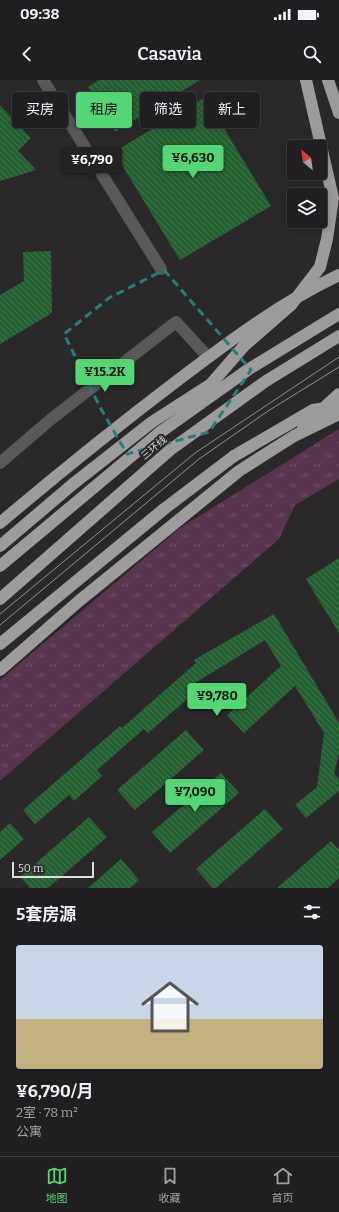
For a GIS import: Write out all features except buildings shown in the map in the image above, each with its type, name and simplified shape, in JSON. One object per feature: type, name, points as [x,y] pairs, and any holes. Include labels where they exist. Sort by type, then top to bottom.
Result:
[{"type":"highway","points":[[211,384],[244,346],[291,305],[320,267],[327,239],[333,198],[306,80]]},
{"type":"highway","points":[[328,80],[339,114]]},
{"type":"highway","points":[[0,523],[112,430],[242,331],[304,291],[339,275]]},
{"type":"highway","points":[[0,545],[152,422],[339,304]]},
{"type":"highway","name":"三环线","points":[[0,566],[158,433],[249,369],[339,314]]},
{"type":"highway","name":"三环线","points":[[0,600],[170,450],[266,381],[339,336]]},
{"type":"highway","points":[[294,436],[339,394]]},
{"type":"highway","points":[[0,644],[164,509],[234,456],[313,410],[339,398]]},
{"type":"highway","points":[[313,410],[339,406]]},
{"type":"highway","points":[[0,670],[151,541],[239,471],[294,436],[339,414]]},
{"type":"highway","points":[[75,581],[151,541]]},
{"type":"street","points":[[43,80],[160,269]]},
{"type":"street","points":[[0,464],[50,420],[176,322],[208,357]]},
{"type":"highlighted area","points":[[164,270],[251,370],[209,432],[127,454],[100,407],[64,334],[109,298]]},
{"type":"green space","points":[[339,429],[339,479],[295,505],[279,539],[0,781],[0,680],[180,528]]},
{"type":"tram line","points":[[0,614],[195,453],[339,357]]},
{"type":"tram line","points":[[0,625],[199,459],[268,411],[339,367]]}]
